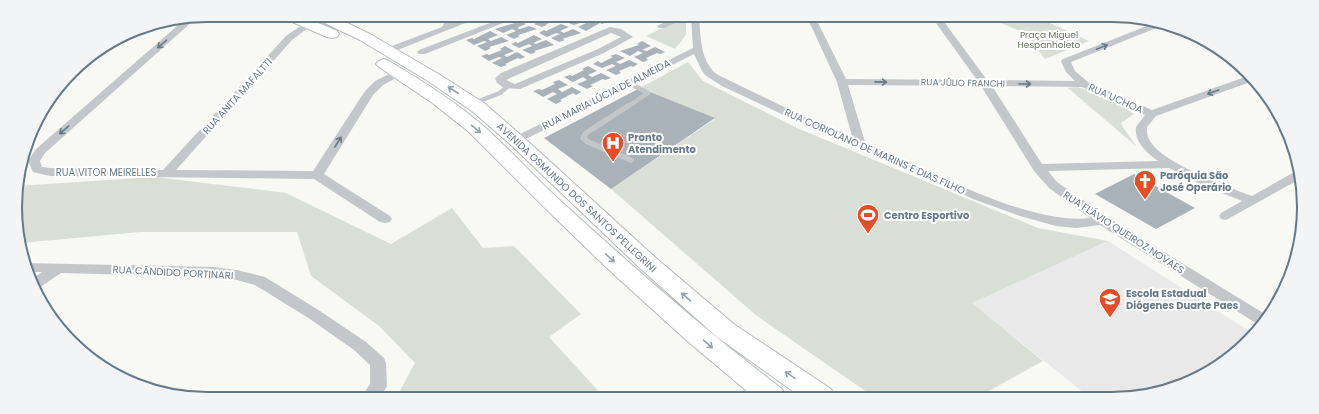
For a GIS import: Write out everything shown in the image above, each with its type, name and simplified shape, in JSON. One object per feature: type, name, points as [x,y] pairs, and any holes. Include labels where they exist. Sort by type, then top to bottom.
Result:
[{"type":"main road","name":"AVENIDA OSMUNDO DOS SANTOS PELLEGRINI","points":[[319,22],[450,107],[486,138],[565,216],[726,361],[768,392]]},
{"type":"main road","name":"AVENIDA OSMUNDO DOS SANTOS PELLEGRINI","points":[[322,22],[365,37],[434,78],[473,104],[516,140],[649,264],[726,331],[815,392]]},
{"type":"main road","points":[[565,216],[597,232],[605,232],[612,229]]},
{"type":"street","name":"RUA ANITA MAFALTTI","points":[[167,172],[289,38],[310,22]]},
{"type":"street","points":[[446,29],[449,22]]},
{"type":"street","points":[[387,51],[464,22]]},
{"type":"street","points":[[422,52],[501,22]]},
{"type":"street","points":[[662,26],[671,22]]},
{"type":"street","name":"RUA CORIOLANO DE MARINS E DIAS FILHO","points":[[695,22],[697,49],[706,69],[716,78],[812,125],[860,144],[946,183],[1028,215],[1050,221],[1073,224],[1087,224],[1102,220]]},
{"type":"street","points":[[812,22],[842,82],[860,144]]},
{"type":"street","name":"RUA FLÁVIO QUEIROZ NOVAES","points":[[940,22],[985,84],[1038,168],[1054,185],[1102,220],[1260,319]]},
{"type":"street","name":"RUA VITOR MEIRELLES","points":[[184,24],[40,151],[34,161],[36,169],[50,172],[167,172],[317,175]]},
{"type":"street","name":"RUA UCHOA","points":[[1152,27],[1066,61],[1071,72],[1084,84],[1152,114]]},
{"type":"street","points":[[610,30],[618,31],[628,37],[600,51],[516,87],[508,86],[501,81],[500,78],[610,30]]},
{"type":"street","name":"RUA MARIA LÚCIA DE ALMEIDA","points":[[516,140],[697,49]]},
{"type":"street","points":[[385,219],[317,175],[369,93],[379,83],[398,73]]},
{"type":"street","points":[[1247,80],[1152,114],[1140,130],[1142,137],[1150,150],[1170,164],[1253,201]]},
{"type":"street","name":"RUA JÚLIO FRANCHI","points":[[842,82],[1084,84]]},
{"type":"street","points":[[1038,168],[1170,164]]},
{"type":"street","points":[[1226,216],[1294,177]]},
{"type":"street","name":"RUA CÂNDIDO PORTINARI","points":[[32,267],[214,272],[237,275],[260,281],[315,315],[353,342],[378,364],[378,386],[373,392]]},
{"type":"street","points":[[38,282],[58,268]]},
{"type":"lane","points":[[629,83],[648,93],[586,133],[583,138],[588,142],[631,160]]},
{"type":"lane","points":[[473,104],[500,93],[508,86]]},
{"type":"shaded area","name":"Escola Estadual Diógenes Duarte Paes","points":[[1108,241],[1249,331],[1225,354],[1183,378],[1160,386],[1124,392],[1083,392],[972,303]]},
{"type":"green space","points":[[675,22],[686,22],[686,35],[675,49],[646,36]]},
{"type":"green space","name":"Praça Miguel Hespanholeto","points":[[998,22],[1048,22],[1089,41],[1045,59],[1025,33]]},
{"type":"green space","name":"Centro Esportivo","points":[[688,62],[703,81],[797,128],[1038,228],[1108,241],[972,303],[1043,361],[987,392],[867,392],[757,316],[611,189],[715,119],[640,88]]},
{"type":"green space","points":[[1077,87],[1104,95],[1134,114],[1121,123],[1137,147],[1068,88]]},
{"type":"green space","points":[[155,177],[286,193],[391,244],[452,208],[483,248],[514,246],[581,314],[549,337],[599,392],[399,392],[415,363],[379,326],[311,276],[297,232],[140,232],[26,243],[22,219],[24,186]]},
{"type":"building","points":[[513,22],[522,22],[526,24],[517,28],[520,29],[529,26],[537,29],[518,35],[520,36],[514,39],[506,35],[516,31],[512,29],[503,33],[495,29],[515,23]]},
{"type":"building","points":[[538,22],[553,22],[542,27],[534,24]]},
{"type":"building","points":[[566,22],[583,22],[574,25]]},
{"type":"building","points":[[583,22],[607,22],[602,24],[600,23],[586,31],[578,27],[586,23]]},
{"type":"building","points":[[561,24],[569,27],[560,31],[564,33],[573,29],[581,33],[562,39],[565,40],[559,42],[551,38],[560,34],[556,33],[547,37],[539,33],[544,30],[546,31]]},
{"type":"building","points":[[490,31],[498,35],[488,39],[491,41],[501,37],[509,41],[489,47],[491,48],[485,51],[477,46],[487,42],[484,41],[474,45],[466,40],[472,38],[474,39]]},
{"type":"building","points":[[534,35],[542,39],[533,43],[536,44],[546,40],[554,45],[534,51],[536,52],[531,54],[522,50],[532,46],[529,44],[519,48],[511,44],[516,42],[518,43]]},
{"type":"building","points":[[642,41],[651,46],[642,50],[647,51],[655,47],[665,52],[660,54],[657,53],[646,58],[648,60],[643,62],[634,57],[643,53],[638,51],[630,56],[620,51],[639,45],[637,44]]},
{"type":"building","points":[[505,46],[514,51],[504,55],[507,57],[517,52],[525,57],[520,59],[518,58],[501,67],[492,63],[502,58],[499,57],[489,61],[481,56],[487,54],[489,55],[502,50],[500,49]]},
{"type":"building","points":[[616,54],[625,58],[616,62],[620,64],[629,60],[638,64],[619,71],[621,73],[616,75],[606,70],[616,66],[612,64],[602,68],[593,64],[598,61],[601,63],[613,57],[610,56]]},
{"type":"building","points":[[588,66],[597,71],[588,75],[592,77],[601,73],[611,78],[605,80],[603,79],[590,85],[593,86],[587,89],[577,84],[587,80],[583,77],[573,82],[564,77],[570,75],[572,76],[584,70],[582,69]]},
{"type":"building","points":[[559,80],[568,85],[558,89],[562,92],[572,87],[581,92],[576,95],[573,93],[556,104],[547,99],[557,94],[553,92],[543,97],[533,91],[539,89],[542,90],[555,84],[553,82]]},
{"type":"building","name":"Pronto Atendimento","points":[[640,88],[715,118],[611,189],[544,138]]},
{"type":"building","name":"Paróquia São José Operário","points":[[1134,174],[1195,208],[1156,229],[1095,194]]},
{"type":"place","name":"Pronto Atendimento","points":[[613,162]]},
{"type":"place","name":"Paróquia São José Operário","points":[[1145,200]]},
{"type":"place","name":"Centro Esportivo","points":[[868,234]]},
{"type":"place","name":"Escola Estadual Diógenes Duarte Paes","points":[[1110,318]]}]
